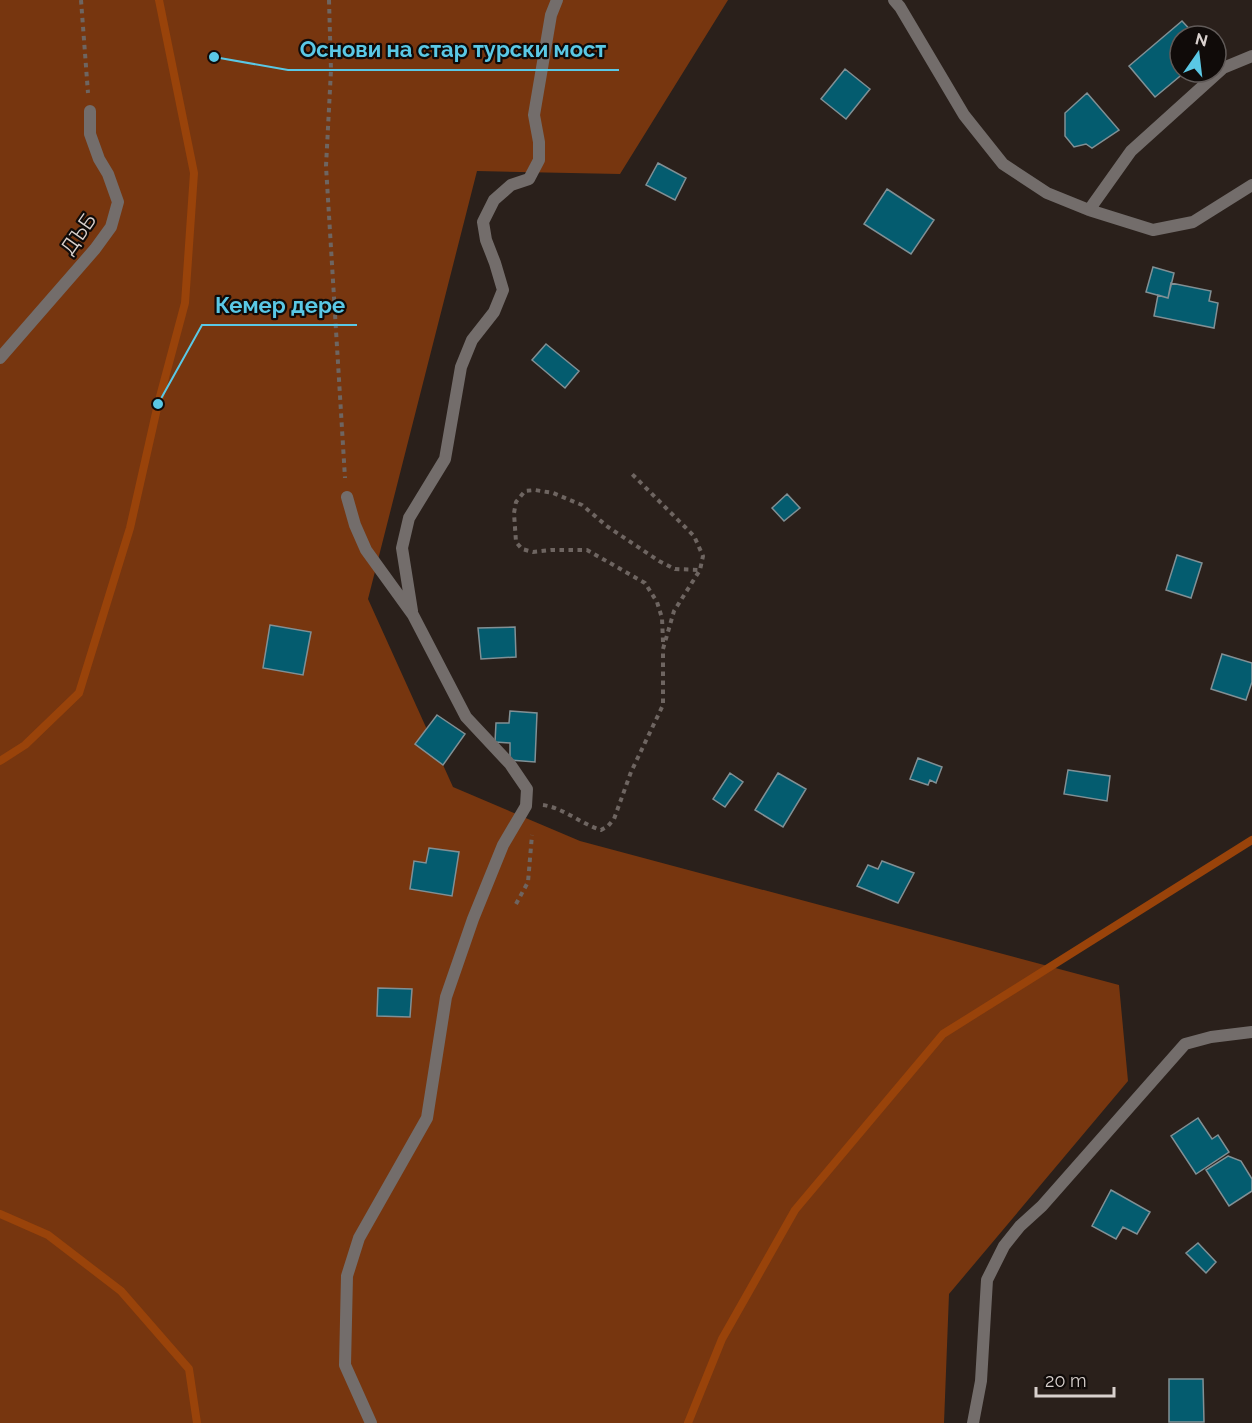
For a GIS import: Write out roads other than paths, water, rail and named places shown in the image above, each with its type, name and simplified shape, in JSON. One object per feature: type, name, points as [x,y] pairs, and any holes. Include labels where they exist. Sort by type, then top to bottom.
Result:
[{"type":"street","points":[[413,615],[402,548],[409,518],[426,486],[445,459],[461,367],[472,340],[494,312],[502,290],[486,240],[483,222],[494,200],[511,185],[529,179],[539,160],[539,142],[534,115],[551,15],[557,0]]},
{"type":"street","points":[[894,0],[964,115],[1003,164],[1047,193],[1089,210],[1153,230],[1193,222],[1252,185]]},
{"type":"street","points":[[1089,210],[1131,151],[1223,68],[1252,56]]},
{"type":"street","name":"ДЪБ","points":[[0,358],[95,249],[111,227],[118,202],[90,134],[90,111]]},
{"type":"street","points":[[347,497],[355,525],[366,550],[413,615],[466,717],[510,764],[527,789],[526,806],[503,845],[473,919],[446,997],[427,1118],[358,1238],[347,1276],[345,1365],[371,1423]]},
{"type":"street","points":[[973,1423],[981,1381],[987,1280],[1004,1246],[1185,1044],[1211,1037],[1252,1032]]},
{"type":"waterway","points":[[0,761],[25,745],[79,693],[130,528],[158,404],[185,303],[194,173],[159,0]]},
{"type":"waterway","points":[[688,1423],[722,1339],[795,1210],[943,1034],[1252,840]]},
{"type":"waterway","points":[[0,1214],[48,1235],[121,1291],[189,1369],[197,1423]]},
{"type":"place","name":"Основи на стар турски мост","points":[[214,57]]},
{"type":"place","name":"Кемер дере","points":[[158,404]]}]
